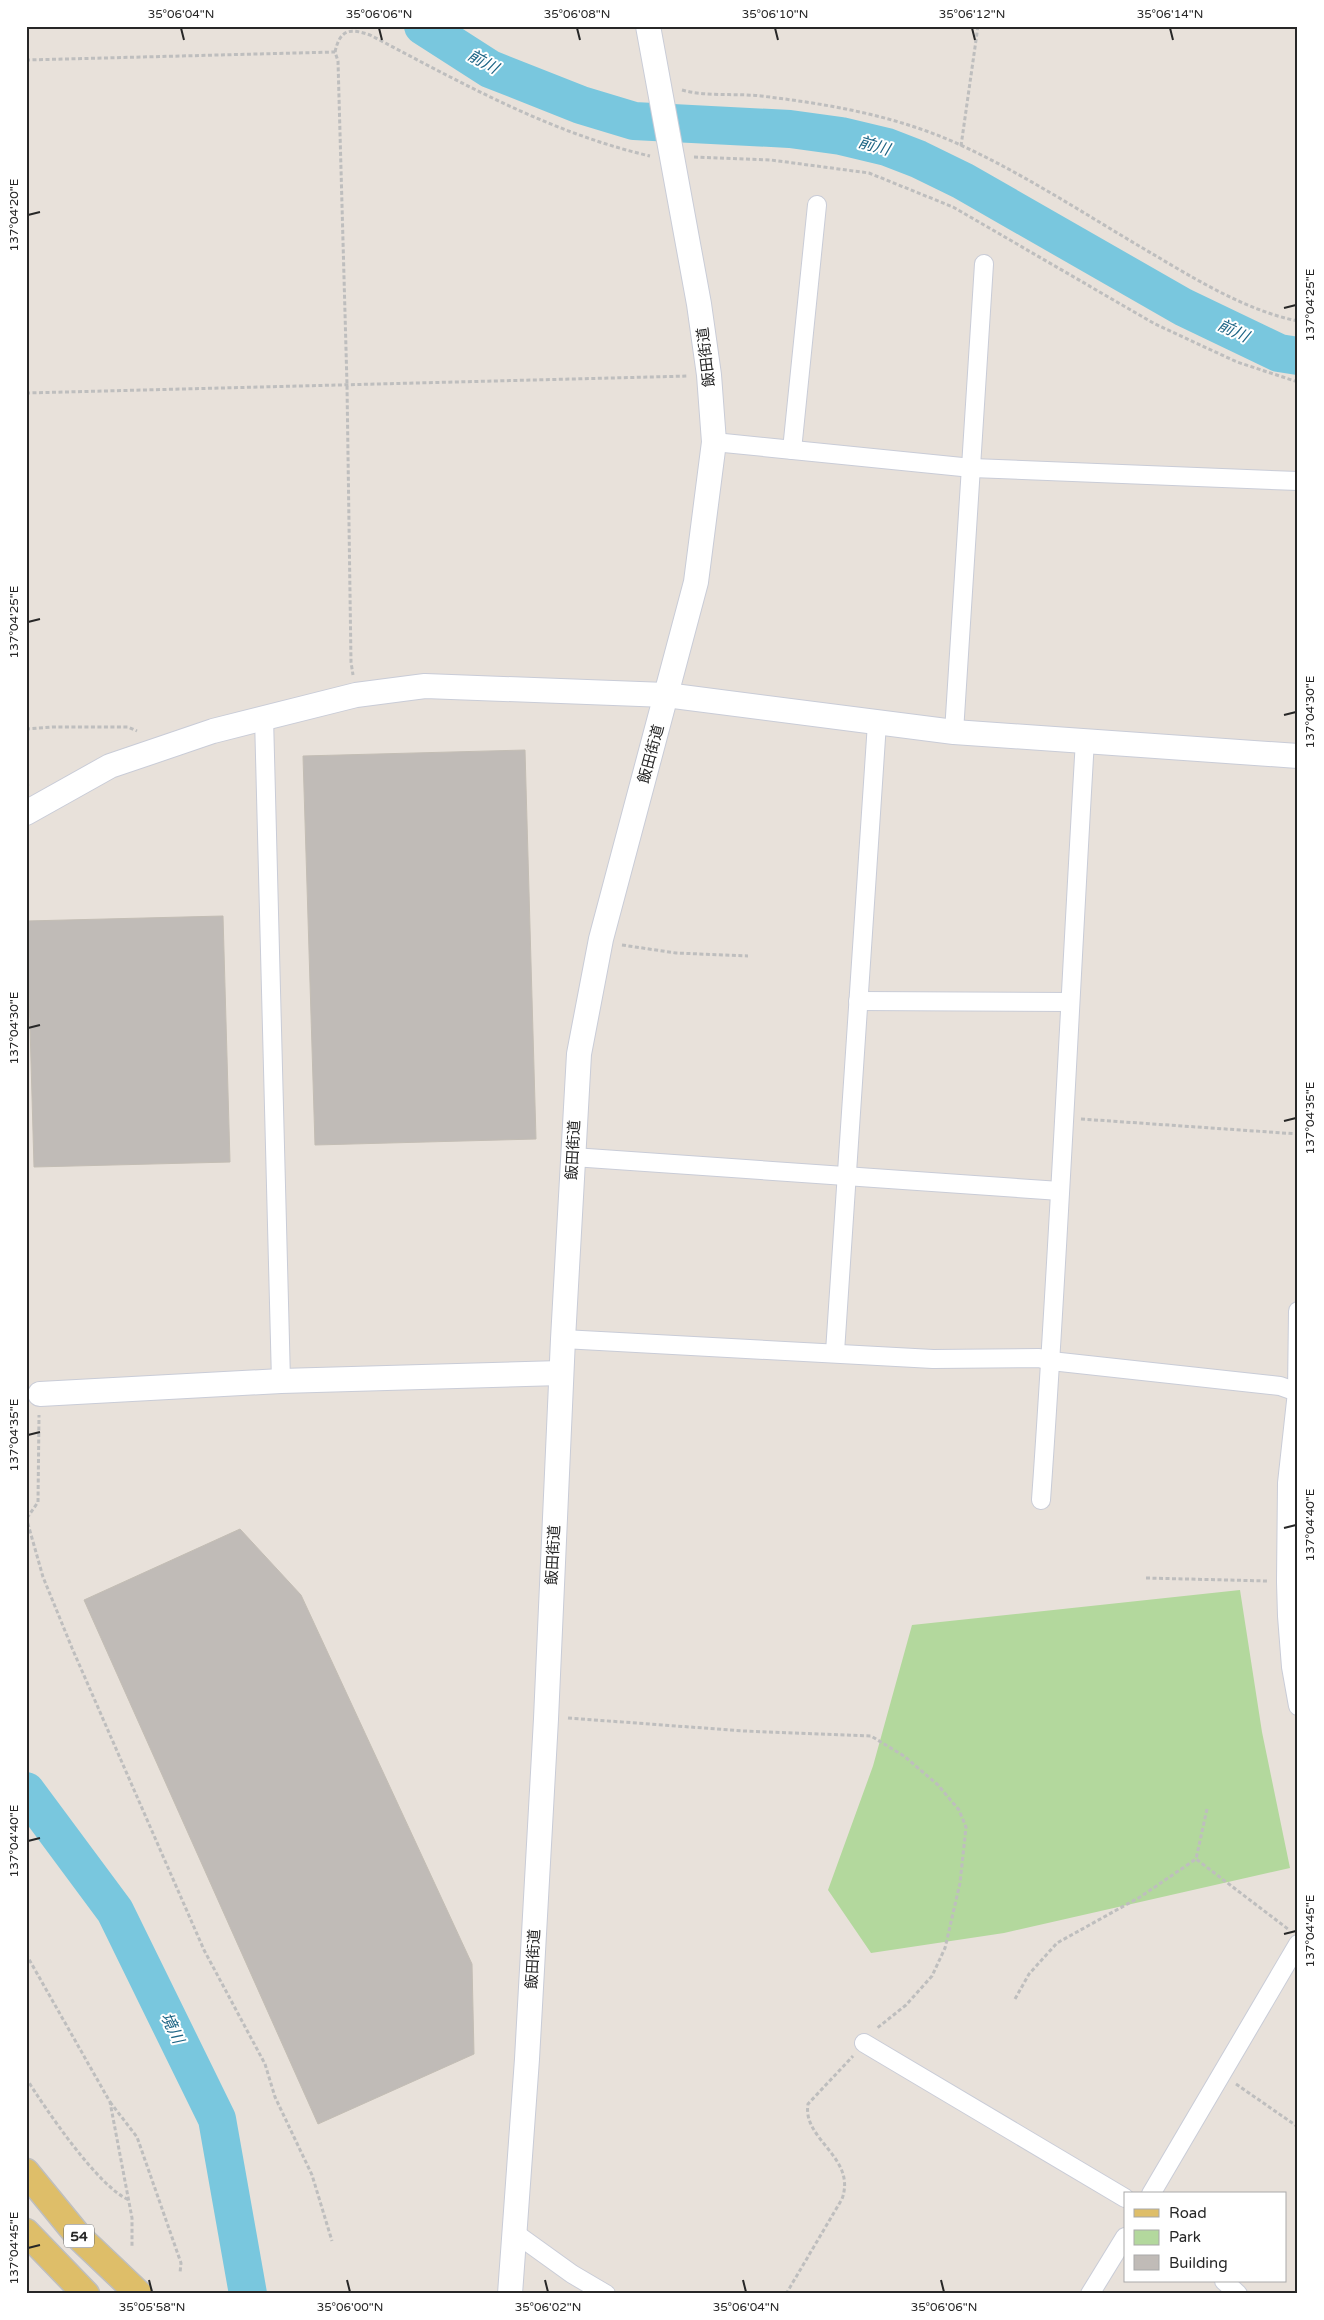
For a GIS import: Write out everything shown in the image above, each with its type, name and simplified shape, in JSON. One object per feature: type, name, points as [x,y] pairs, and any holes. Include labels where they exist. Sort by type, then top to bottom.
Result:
[{"type":"main road","name":"飯田街道","points":[[510,2294],[527,2059],[546,1716],[561,1372],[579,1054],[601,939],[696,582],[714,442],[709,375],[699,304],[658,91],[648,26]]},
{"type":"main road","points":[[26,812],[110,766],[212,732],[264,717],[356,695],[425,686],[666,695],[954,732],[1298,756]]},
{"type":"main road","points":[[40,1394],[281,1381],[561,1372]]},
{"type":"main road","name":"54","points":[[26,2172],[80,2238],[139,2294]]},
{"type":"main road","name":"54","points":[[26,2232],[86,2294]]},
{"type":"street","points":[[792,450],[817,205]]},
{"type":"street","points":[[954,732],[984,264]]},
{"type":"street","points":[[714,442],[972,468],[1298,481]]},
{"type":"street","points":[[264,717],[281,1381]]},
{"type":"street","points":[[835,1352],[877,723]]},
{"type":"street","points":[[1040,1500],[1051,1361],[1066,1118],[1070,1002],[1085,740]]},
{"type":"street","points":[[858,1001],[1070,1002]]},
{"type":"street","points":[[573,1157],[1060,1191]]},
{"type":"street","points":[[1298,1311],[1297,1392],[1287,1482],[1286,1582],[1290,1650],[1298,1706]]},
{"type":"street","points":[[563,1339],[835,1352],[933,1359],[1039,1358],[1051,1361],[1280,1386],[1297,1392]]},
{"type":"street","points":[[1152,2192],[1221,2075],[1295,1938]]},
{"type":"street","points":[[864,2043],[1124,2197]]},
{"type":"street","points":[[515,2233],[572,2274],[606,2294]]},
{"type":"street","points":[[1090,2294],[1124,2239]]},
{"type":"street","points":[[1225,2282],[1238,2294]]},
{"type":"path","points":[[961,146],[978,26]]},
{"type":"path","points":[[356,695],[351,662],[347,385],[338,61],[334,52],[340,37],[344,33],[357,30],[481,93],[557,128],[649,156],[672,157]]},
{"type":"path","points":[[26,60],[334,52]]},
{"type":"path","points":[[658,91],[746,95],[849,108],[907,124],[1006,167],[1190,276],[1263,311],[1298,320]]},
{"type":"path","points":[[26,393],[709,375]]},
{"type":"path","points":[[26,729],[128,727],[137,732]]},
{"type":"path","points":[[26,812],[26,902]]},
{"type":"path","points":[[601,939],[620,945],[676,953],[748,956]]},
{"type":"path","points":[[1066,1118],[1298,1134]]},
{"type":"path","points":[[40,1394],[38,1502],[27,1518],[43,1577],[72,1648],[204,1950],[264,2064],[275,2097],[312,2175],[332,2241]]},
{"type":"path","points":[[1146,1578],[1286,1582]]},
{"type":"path","points":[[546,1716],[744,1731],[872,1736],[921,1768],[953,1800],[964,1820],[966,1833],[960,1883],[945,1948],[927,1981],[906,2005],[886,2019],[808,2104],[812,2124],[840,2165],[846,2182],[842,2199],[786,2294]]},
{"type":"path","points":[[1015,1999],[1029,1974],[1058,1943],[1140,1897],[1196,1859],[1207,1809]]},
{"type":"path","points":[[1196,1859],[1295,1938]]},
{"type":"path","points":[[26,1954],[110,2102],[137,2137],[181,2263],[180,2273]]},
{"type":"path","points":[[1221,2075],[1298,2126]]},
{"type":"path","points":[[26,2078],[72,2144],[117,2195],[129,2200]]},
{"type":"path","points":[[110,2102],[132,2218],[132,2248]]},
{"type":"green space","points":[[1240,1590],[1262,1732],[1290,1868],[1004,1933],[871,1953],[828,1890],[873,1766],[912,1625]]},
{"type":"building","points":[[525,750],[536,1139],[315,1145],[303,756]]},
{"type":"building","points":[[223,916],[230,1162],[34,1167],[27,921]]},
{"type":"building","points":[[240,1529],[301,1595],[472,1964],[474,2054],[318,2124],[84,1600]]},
{"type":"waterway","name":"前川","points":[[423,26],[490,69],[581,105],[634,121],[790,129],[841,136],[887,147],[918,159],[963,181],[1183,307],[1279,353],[1298,356]]},
{"type":"waterway","name":"境川","points":[[26,1791],[115,1911],[217,2119],[248,2294]]}]
